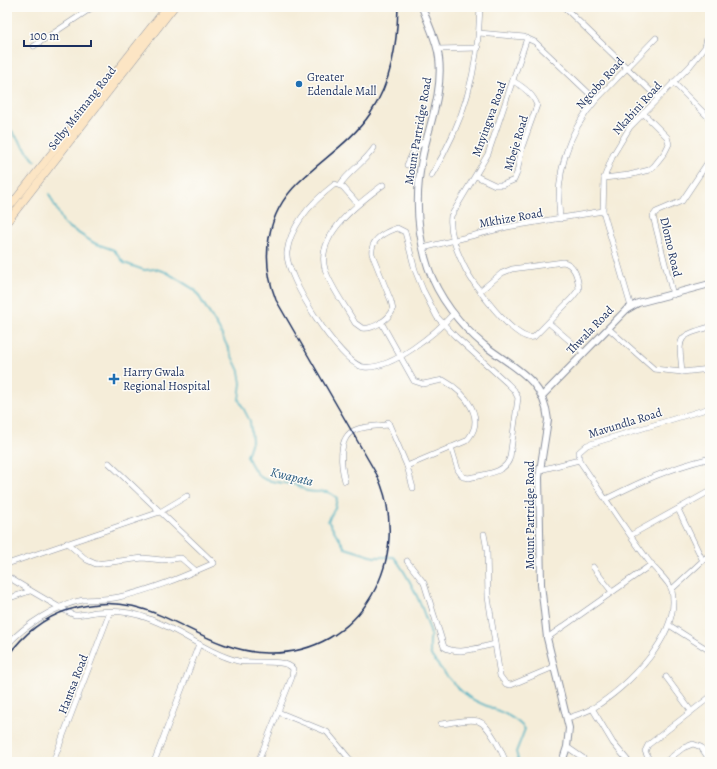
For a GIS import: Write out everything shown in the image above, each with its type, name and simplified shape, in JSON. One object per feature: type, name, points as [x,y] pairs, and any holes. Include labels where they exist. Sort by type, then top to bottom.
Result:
[{"type":"main road","name":"Selby Msimang Road","points":[[7,210],[10,202],[167,7]]},
{"type":"main road","name":"Selby Msimang Road","points":[[7,222],[174,7]]},
{"type":"street","points":[[34,46],[93,7]]},
{"type":"street","name":"Mount Partridge Road","points":[[422,7],[438,49],[439,81],[419,176],[417,198],[423,248],[429,268],[438,289],[454,313],[484,345],[517,369],[538,388],[543,395],[548,420],[540,470],[539,517],[541,584],[547,638],[569,728],[567,747],[562,762]]},
{"type":"street","points":[[431,176],[454,135],[474,72],[478,48],[480,7]]},
{"type":"street","points":[[564,7],[658,98]]},
{"type":"street","name":"Nkabini Road","points":[[631,307],[603,211],[604,178],[620,140],[643,113],[702,51],[709,41],[710,25]]},
{"type":"street","points":[[479,33],[527,38],[540,46],[596,100]]},
{"type":"street","name":"Mnyingwa Road","points":[[527,38],[488,154],[451,216],[451,227],[454,240],[465,268],[480,291],[518,333],[529,339],[534,338],[549,323]]},
{"type":"street","name":"Ngcobo Road","points":[[560,219],[559,192],[562,164],[576,129],[587,110],[656,38]]},
{"type":"street","points":[[438,49],[478,48]]},
{"type":"street","name":"Mbeje Road","points":[[476,176],[495,185],[510,183],[516,178],[522,147],[537,106],[534,100],[522,87],[513,81]]},
{"type":"street","points":[[673,82],[710,119]]},
{"type":"street","points":[[604,178],[629,175],[649,170],[665,152],[669,144],[667,137],[643,113]]},
{"type":"street","points":[[407,165],[414,150],[428,138]]},
{"type":"street","points":[[340,185],[343,180],[362,163],[374,148]]},
{"type":"street","name":"Dlomo Road","points":[[673,295],[652,216],[656,212],[682,201],[710,159]]},
{"type":"street","points":[[358,204],[340,185],[335,184],[309,207],[299,221],[289,242],[287,252],[287,262],[290,271],[304,299],[323,327],[352,361],[359,366],[372,367],[400,356],[426,340],[444,325],[454,313]]},
{"type":"street","points":[[383,185],[358,204],[336,228],[328,241],[324,256],[324,268],[358,326],[367,329],[381,322],[392,313],[393,307],[371,251],[374,242],[382,235],[397,228],[403,230],[407,234],[415,270],[422,290],[437,317],[507,383],[514,390],[518,398],[510,458],[504,469],[469,478],[463,477],[458,470],[451,447]]},
{"type":"street","name":"Mkhize Road","points":[[423,248],[507,227],[603,211]]},
{"type":"street","points":[[480,291],[502,273],[512,269],[558,262],[569,263],[574,268],[579,289],[549,323],[584,353]]},
{"type":"street","name":"Thwala Road","points":[[543,395],[608,328],[631,307],[710,284]]},
{"type":"street","points":[[381,322],[416,382],[423,384],[438,379],[444,380],[472,406],[475,415],[472,433],[466,441],[407,466]]},
{"type":"street","points":[[682,372],[680,346],[682,338],[686,334],[710,327]]},
{"type":"street","points":[[608,328],[654,368],[682,372],[710,370]]},
{"type":"street","name":"Mavundla Road","points":[[578,460],[579,452],[583,447],[710,408]]},
{"type":"street","points":[[346,481],[342,455],[343,446],[348,435],[356,430],[388,423],[407,466],[413,488]]},
{"type":"street","points":[[606,499],[648,477],[685,465],[707,459],[710,460]]},
{"type":"street","points":[[540,470],[578,460],[652,564],[672,589]]},
{"type":"street","points":[[7,645],[46,614],[60,607],[82,600],[119,597],[196,571],[214,563],[109,463]]},
{"type":"street","points":[[631,535],[710,492]]},
{"type":"street","points":[[7,564],[160,512],[187,496]]},
{"type":"street","points":[[678,509],[703,561]]},
{"type":"street","points":[[484,534],[487,550],[488,597],[500,676],[509,685],[554,667]]},
{"type":"street","points":[[67,543],[86,560],[96,564],[116,563],[143,558],[162,560],[181,558],[196,571]]},
{"type":"street","points":[[567,718],[592,708],[610,696],[642,666],[669,625],[672,589],[710,554]]},
{"type":"street","points":[[407,561],[424,583],[444,647],[452,651],[460,651],[495,644]]},
{"type":"street","points":[[547,638],[652,564]]},
{"type":"street","points":[[593,566],[612,592]]},
{"type":"street","points":[[7,576],[30,591],[76,615],[110,612],[146,617],[199,644],[238,661],[281,663],[291,666],[293,672],[258,762]]},
{"type":"street","points":[[7,599],[30,591]]},
{"type":"street","name":"Hantsa Road","points":[[53,762],[110,612]]},
{"type":"street","points":[[669,625],[710,651]]},
{"type":"street","points":[[154,762],[199,644]]},
{"type":"street","points":[[666,677],[691,711]]},
{"type":"street","points":[[650,762],[645,751],[648,745],[710,697]]},
{"type":"street","points":[[592,708],[613,743],[629,762]]},
{"type":"street","points":[[278,712],[327,732],[352,762]]},
{"type":"street","points":[[441,724],[474,721],[481,722],[502,752],[506,762]]},
{"type":"street","points":[[665,762],[683,748],[693,744],[701,747],[708,756]]},
{"type":"street","points":[[567,747],[583,758]]},
{"type":"waterway","name":"Kwapata","points":[[7,92],[10,99],[7,107]]},
{"type":"waterway","name":"Kwapata","points":[[7,125],[35,161]]},
{"type":"waterway","name":"Kwapata","points":[[49,194],[64,224],[94,243],[114,250],[124,263],[144,270],[156,269],[166,272],[195,290],[219,329],[239,371],[241,383],[239,400],[250,421],[252,441],[247,456],[252,466],[262,478],[272,482],[287,483],[296,485],[307,491],[325,492],[333,495],[337,498],[335,508],[328,521],[345,548],[374,557],[394,557],[415,592],[423,611],[430,631],[431,654],[436,663],[450,680],[466,695],[479,703],[514,719],[525,729],[516,752],[519,762]]},
{"type":"railway","points":[[7,657],[26,635],[50,618],[68,610],[98,604],[124,605],[149,611],[216,642],[240,649],[267,653],[300,650],[329,638],[353,620],[372,596],[384,568],[389,538],[387,506],[377,475],[276,300],[268,269],[267,253],[273,223],[287,195],[307,174],[354,133],[370,114],[384,89],[395,49],[398,7]]},
{"type":"place","name":"Greater Edendale Mall","points":[[299,84]]},
{"type":"place","name":"Harry Gwala Regional Hospital","points":[[114,379]]}]
